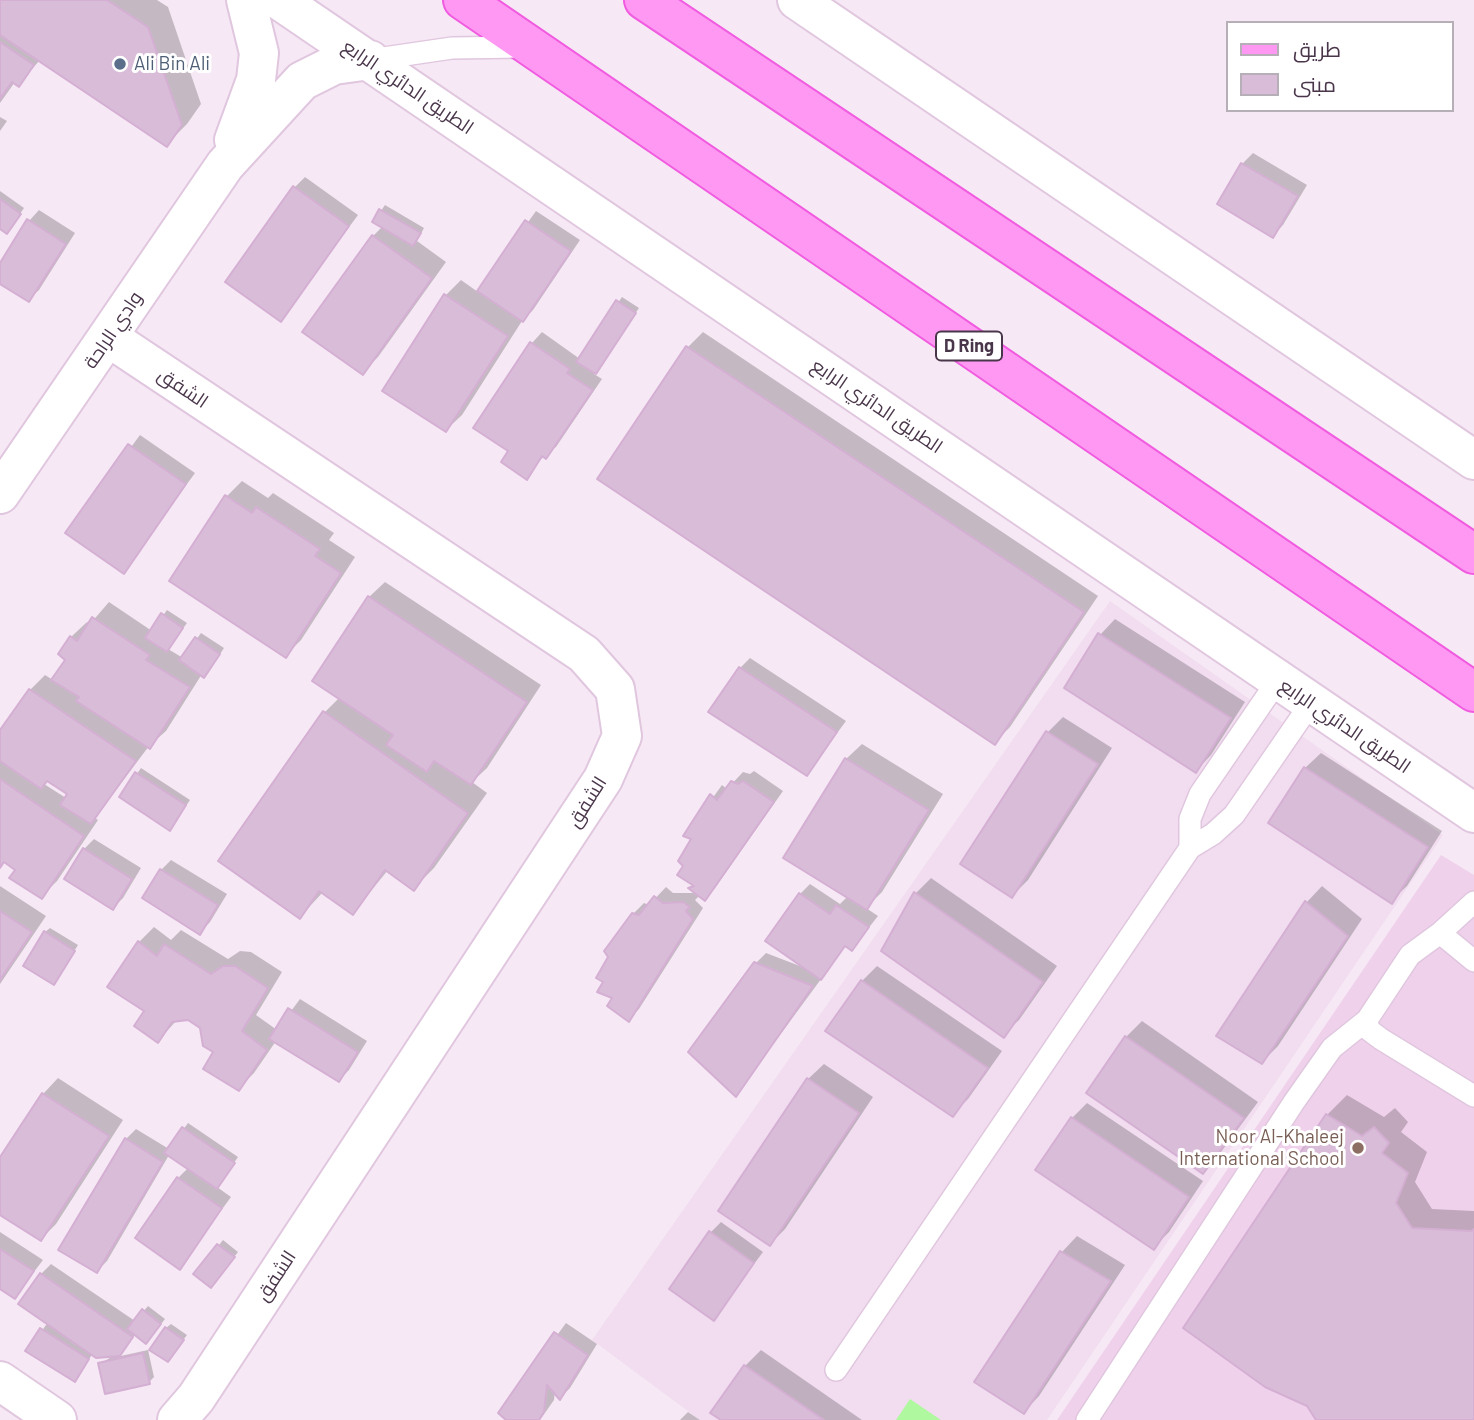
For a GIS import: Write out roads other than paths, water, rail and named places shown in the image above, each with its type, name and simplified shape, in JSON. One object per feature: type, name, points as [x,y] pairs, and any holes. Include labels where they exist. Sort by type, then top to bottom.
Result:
[{"type":"main road","name":"D Ring","points":[[463,0],[1474,692]]},
{"type":"main road","points":[[644,0],[1474,554]]},
{"type":"main road","points":[[665,0],[733,57]]},
{"type":"street","name":"وادي الراحة","points":[[225,165],[256,80],[258,53],[246,0]]},
{"type":"street","name":"الطريق الدائري الرابع","points":[[279,0],[1474,813]]},
{"type":"street","points":[[797,0],[833,14],[1474,460]]},
{"type":"street","name":"وادي الراحة","points":[[0,494],[225,165],[302,81],[334,65],[370,60]]},
{"type":"street","name":"الشفق","points":[[108,337],[584,654],[615,690],[622,736],[603,779],[196,1398],[177,1420]]},
{"type":"street","points":[[0,1381],[57,1420]]},
{"type":"lane","points":[[370,60],[452,48],[534,47]]},
{"type":"lane","points":[[1190,848],[1190,819],[1200,794],[1278,680]]},
{"type":"lane","points":[[836,1370],[1190,848],[1213,834],[1234,815],[1311,703]]},
{"type":"lane","points":[[1087,1420],[1301,1091],[1332,1048],[1367,1020],[1410,955],[1440,933],[1474,902]]},
{"type":"lane","points":[[1440,933],[1474,961]]},
{"type":"lane","points":[[1367,1020],[1369,1030],[1381,1040],[1474,1096]]},
{"type":"place","name":"Ali Bin Ali","points":[[120,64]]},
{"type":"place","name":"Noor Al-Khaleej International School","points":[[1358,1148]]}]
